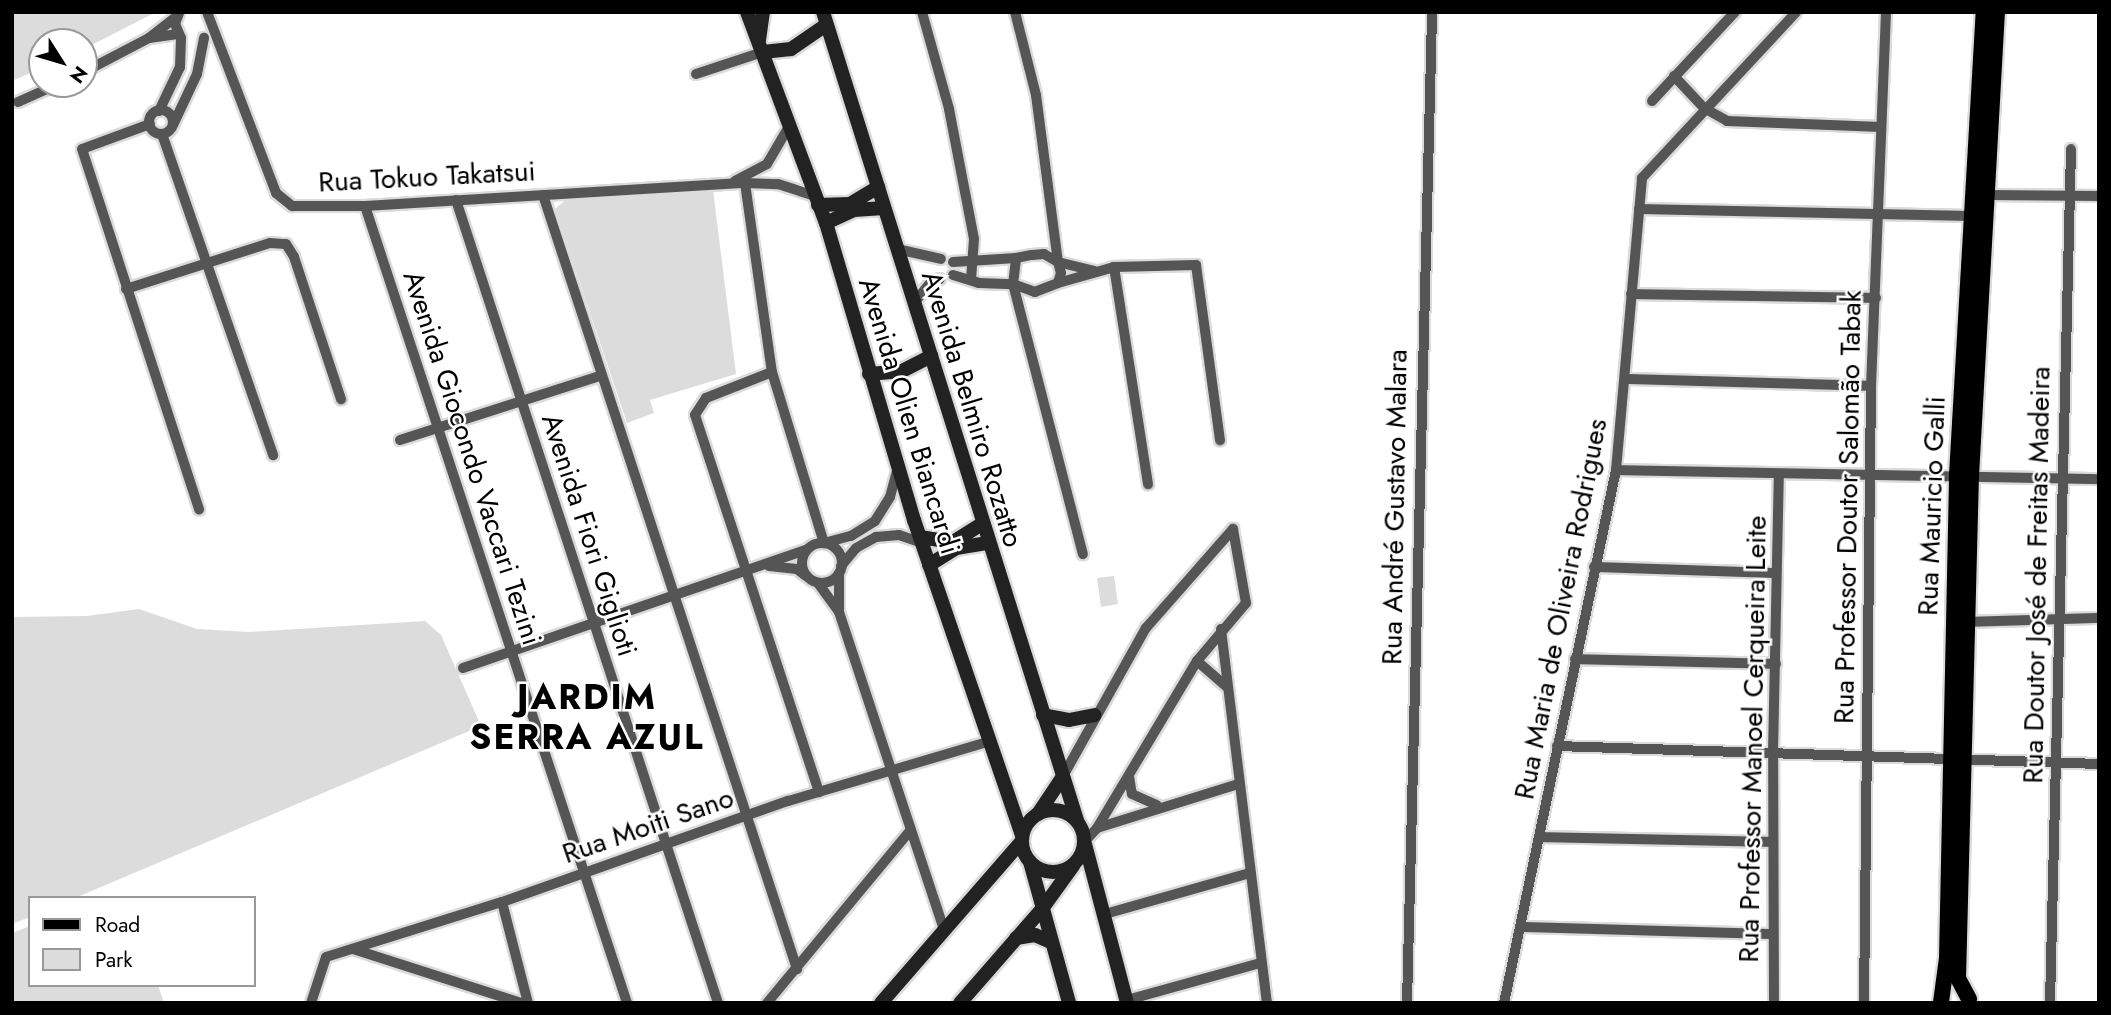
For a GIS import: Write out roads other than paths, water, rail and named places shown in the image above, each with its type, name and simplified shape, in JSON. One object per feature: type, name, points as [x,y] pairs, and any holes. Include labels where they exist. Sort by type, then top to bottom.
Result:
[{"type":"main road","name":"Rua Mauricio Galli","points":[[1940,1002],[1947,958],[1957,757],[1971,216],[1984,12]]},
{"type":"main road","name":"Rua Mauricio Galli","points":[[1964,475],[1988,195],[1997,12]]},
{"type":"main road","name":"Rua Mauricio Galli","points":[[1957,757],[1958,978],[1972,1001]]},
{"type":"main road","points":[[1940,1002],[1972,1001]]},
{"type":"street","points":[[162,134],[173,125],[197,74],[209,18],[222,12]]},
{"type":"street","name":"Avenida Olien Biancardi","points":[[747,12],[788,128],[826,223],[869,374],[921,540],[987,742],[1022,838]]},
{"type":"street","points":[[761,47],[763,12]]},
{"type":"street","points":[[922,12],[949,110],[974,239],[971,280]]},
{"type":"street","points":[[1015,12],[1036,95],[1056,233],[1058,283]]},
{"type":"street","name":"Rua André Gustavo Malara","points":[[1407,1003],[1432,12]]},
{"type":"street","points":[[1652,101],[1735,12]]},
{"type":"street","points":[[1704,108],[1796,12]]},
{"type":"street","name":"Rua Professor Doutor Salomão Tabak","points":[[1864,1003],[1871,386],[1886,12]]},
{"type":"street","points":[[178,13],[180,67],[150,124],[82,149],[199,509]]},
{"type":"street","points":[[98,65],[149,38],[178,13]]},
{"type":"street","name":"Rua Tokuo Takatsui","points":[[209,18],[228,57],[280,199],[292,206],[365,206],[745,183],[778,184],[816,200]]},
{"type":"street","points":[[696,75],[761,47],[798,47],[825,18]]},
{"type":"street","name":"Avenida Belmiro Rozatto","points":[[825,18],[937,373],[987,543],[1077,820]]},
{"type":"street","points":[[149,38],[180,36],[193,42],[205,37]]},
{"type":"street","points":[[205,37],[228,57]]},
{"type":"street","points":[[180,67],[197,74]]},
{"type":"street","points":[[1674,76],[1704,108],[1727,121],[1881,127]]},
{"type":"street","points":[[18,102],[28,98]]},
{"type":"street","name":"Rua Maria de Oliveira Rodrigues","points":[[1504,1003],[1616,470],[1642,178],[1704,108]]},
{"type":"street","points":[[159,111],[168,113],[173,125]]},
{"type":"street","points":[[150,124],[162,134],[204,265],[272,456]]},
{"type":"street","name":"Rua Tokuo Takatsui","points":[[730,184],[767,164],[788,128]]},
{"type":"street","name":"Rua Doutor José de Freitas Madeira","points":[[2050,1003],[2061,618],[2060,479],[2071,149]]},
{"type":"street","points":[[745,183],[772,372],[824,543],[839,554],[839,612]]},
{"type":"street","points":[[816,200],[850,204],[877,187]]},
{"type":"street","points":[[543,195],[797,969]]},
{"type":"street","points":[[1988,195],[2099,196]]},
{"type":"street","name":"Avenida Fiori Giglioti","points":[[456,200],[663,844],[718,1003]]},
{"type":"street","name":"Avenida Giocondo Vaccari Tezini","points":[[365,206],[627,1003]]},
{"type":"street","points":[[826,223],[854,210],[884,208]]},
{"type":"street","points":[[1639,209],[1971,216]]},
{"type":"street","points":[[1044,254],[1056,233]]},
{"type":"street","points":[[126,289],[270,243],[286,244],[294,257],[341,400]]},
{"type":"street","points":[[897,249],[935,258],[936,280],[914,303]]},
{"type":"street","points":[[953,262],[1044,254],[1058,262],[1094,271]]},
{"type":"street","points":[[1016,258],[1011,271],[1020,316],[1083,554]]},
{"type":"street","points":[[953,275],[971,280],[1013,284],[1029,292],[1114,267],[1196,265],[1220,440]]},
{"type":"street","points":[[1114,267],[1147,484]]},
{"type":"street","points":[[1020,316],[1029,292]]},
{"type":"street","points":[[1631,294],[1876,298]]},
{"type":"street","points":[[869,374],[902,372],[931,356]]},
{"type":"street","points":[[772,372],[706,398],[695,415],[743,572],[819,792]]},
{"type":"street","points":[[874,389],[904,377],[937,373]]},
{"type":"street","points":[[400,440],[439,430],[602,375]]},
{"type":"street","points":[[1625,379],[1871,386]]},
{"type":"street","points":[[463,668],[675,597],[824,543],[851,537],[875,521],[890,497],[898,467]]},
{"type":"street","points":[[1616,470],[1779,476],[1870,473],[2099,479]]},
{"type":"street","name":"Rua Professor Manoel Cerqueira Leite","points":[[1774,1003],[1772,842],[1779,476]]},
{"type":"street","points":[[818,583],[830,581],[856,548],[876,537],[899,535],[921,540],[953,542],[982,524]]},
{"type":"street","points":[[881,1003],[1022,838],[1062,778],[1146,628],[1233,529],[1246,603],[1221,629],[1197,661],[1097,828],[1042,909],[960,1003]]},
{"type":"street","points":[[929,565],[956,548],[987,543]]},
{"type":"street","points":[[806,550],[802,563],[806,576]]},
{"type":"street","points":[[759,566],[797,569],[818,583],[839,612],[909,832],[944,930]]},
{"type":"street","points":[[1594,567],[1776,573]]},
{"type":"street","points":[[1961,622],[2099,618]]},
{"type":"street","points":[[1221,629],[1267,1003]]},
{"type":"street","points":[[1575,659],[1776,664]]},
{"type":"street","points":[[1197,661],[1227,687]]},
{"type":"street","points":[[1043,715],[1069,720],[1095,715]]},
{"type":"street","name":"Rua Moiti Sano","points":[[311,1003],[326,957],[502,902],[582,872],[819,792],[987,742]]},
{"type":"street","points":[[1557,746],[1957,757],[2099,764]]},
{"type":"street","points":[[1129,774],[1132,794],[1160,805]]},
{"type":"street","points":[[1097,828],[1160,805],[1238,784]]},
{"type":"street","points":[[1038,814],[1066,812],[1077,820],[1127,1002],[1260,963]]},
{"type":"street","points":[[767,1003],[909,832]]},
{"type":"street","points":[[1541,837],[1772,842]]},
{"type":"street","points":[[1022,838],[1069,1003]]},
{"type":"street","points":[[1030,862],[1043,871],[1059,872],[1073,865]]},
{"type":"street","points":[[1105,914],[1250,873]]},
{"type":"street","points":[[502,902],[528,1003]]},
{"type":"street","points":[[1521,927],[1773,934]]},
{"type":"street","points":[[1016,937],[1035,935],[1051,942]]},
{"type":"street","points":[[352,949],[521,1003]]},
{"type":"district","name":"JARDIM SERRA AZUL","points":[[587,717]]}]
